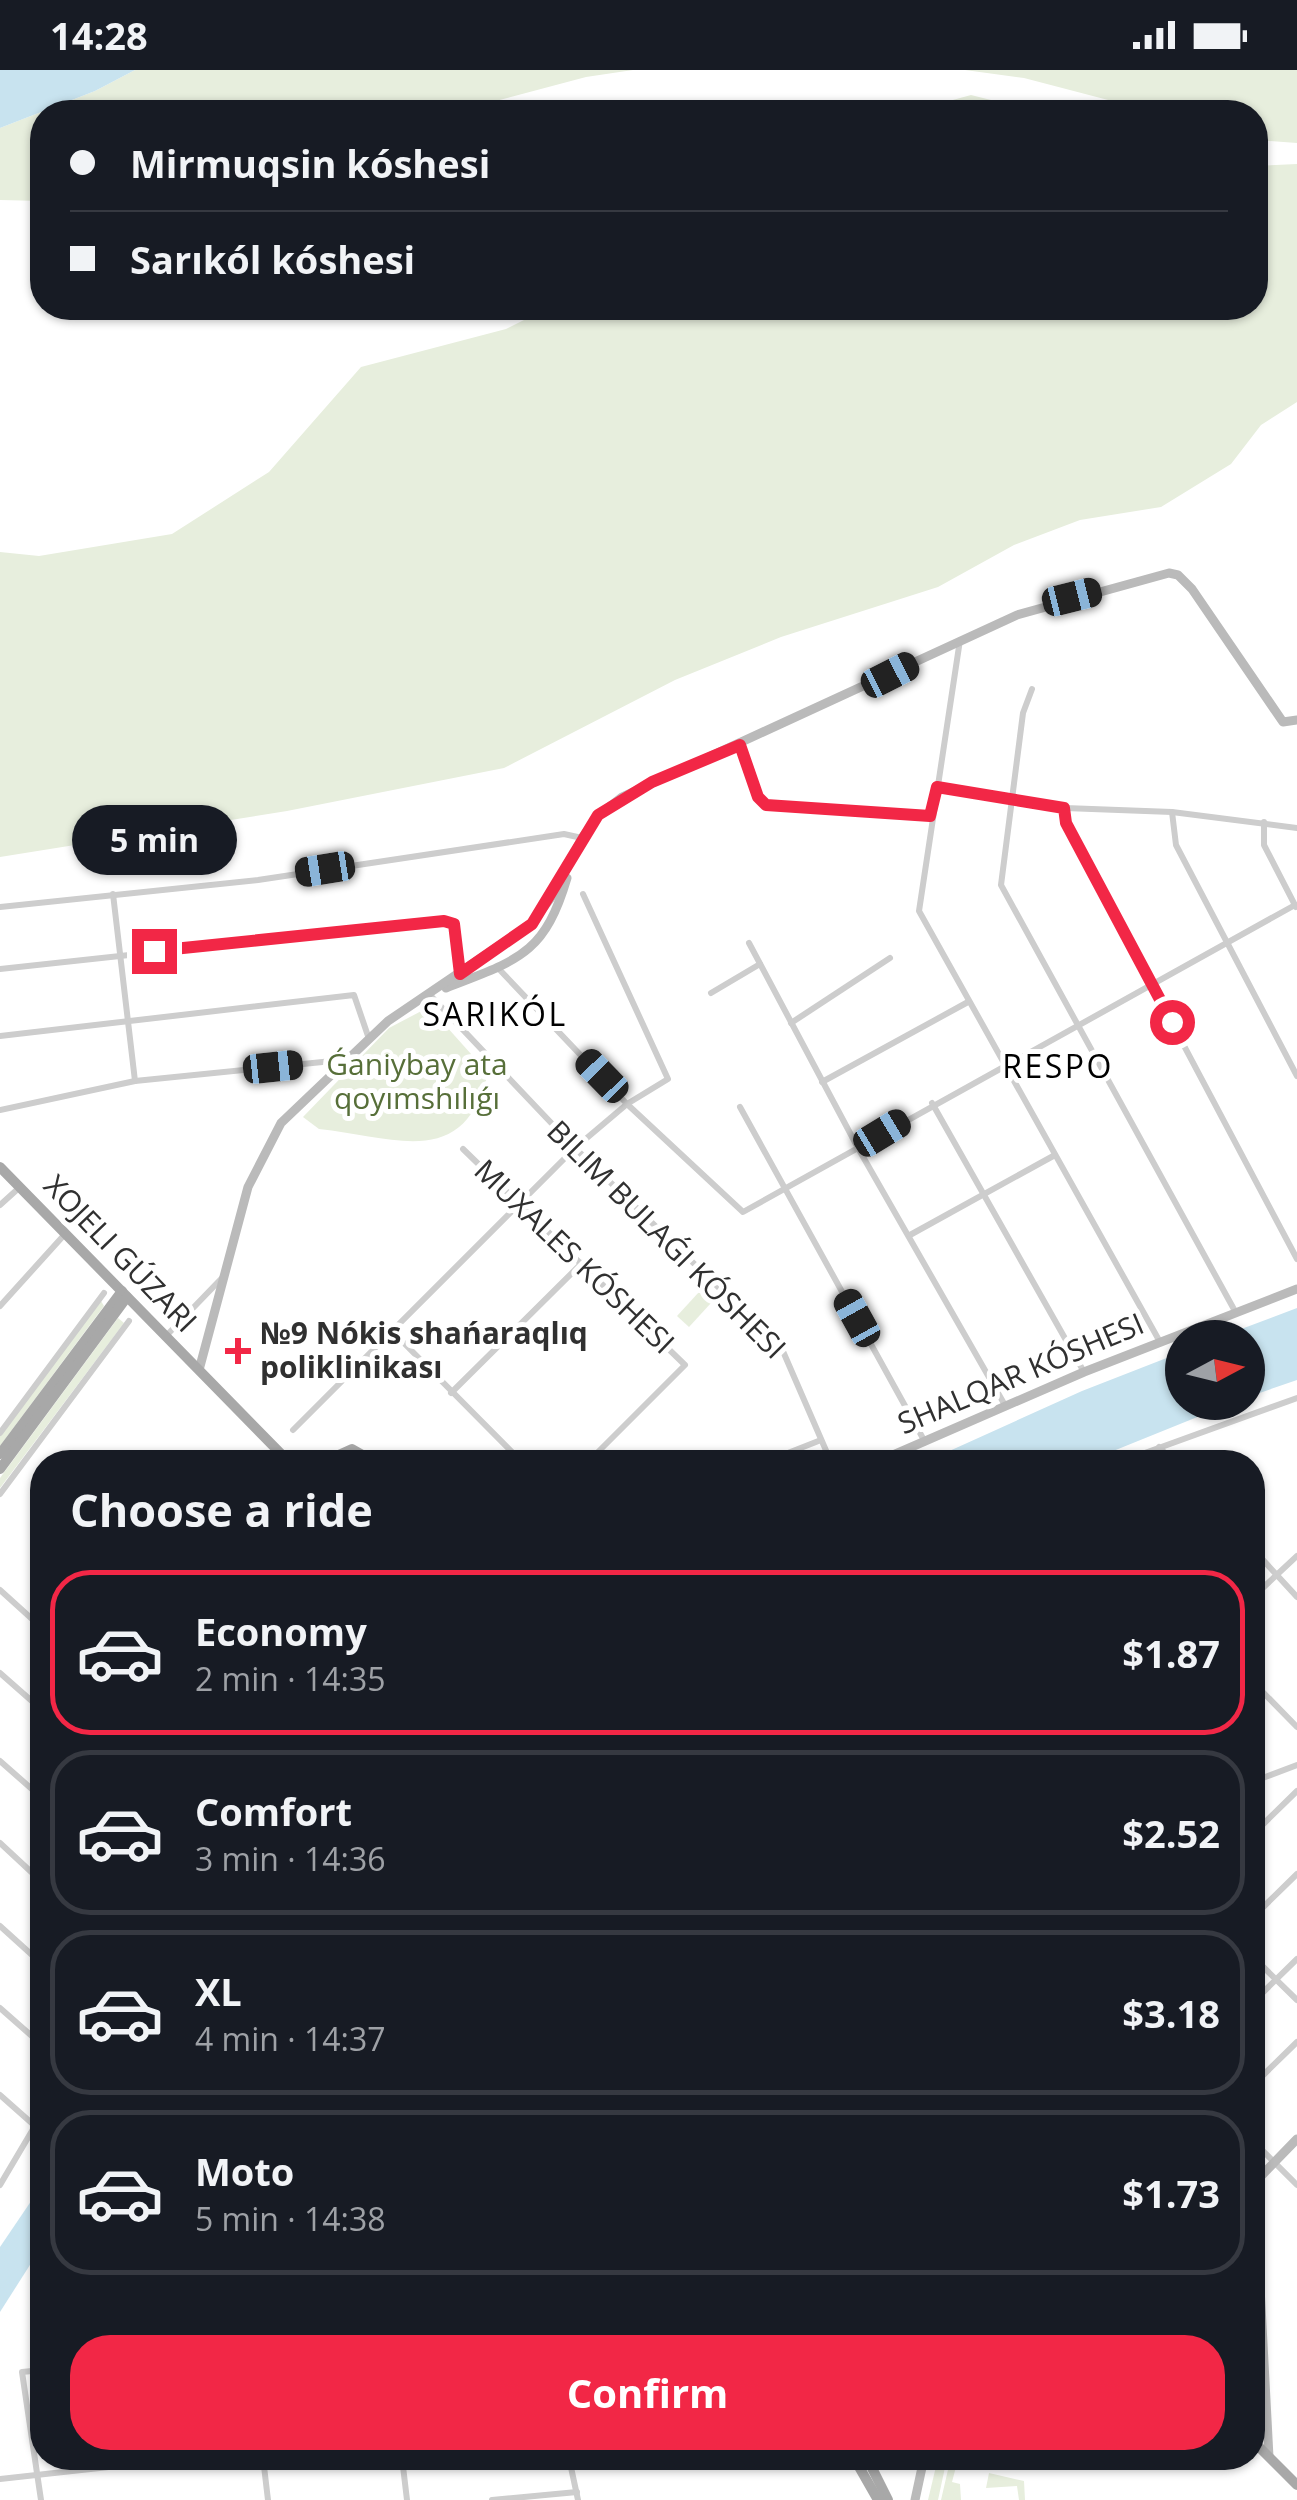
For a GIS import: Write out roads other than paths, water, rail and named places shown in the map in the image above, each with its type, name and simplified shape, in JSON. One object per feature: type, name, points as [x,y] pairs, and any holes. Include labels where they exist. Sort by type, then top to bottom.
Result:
[{"type":"main road","points":[[0,1167],[277,1450]]},
{"type":"main road","points":[[0,1454],[125,1294]]},
{"type":"main road","points":[[0,1469],[125,1294]]},
{"type":"main road","points":[[1265,2453],[1297,2484]]},
{"type":"main road","points":[[861,2470],[878,2500]]},
{"type":"main road","points":[[873,2470],[888,2500]]},
{"type":"street","points":[[430,995],[497,967],[541,940],[558,906],[582,838],[598,815],[622,797],[960,640],[1072,597],[1168,573],[1178,575],[1192,589],[1283,722],[1297,720]]},
{"type":"street","points":[[960,640],[930,816],[920,912],[1160,1342]]},
{"type":"street","points":[[940,649],[951,655],[957,668]]},
{"type":"street","points":[[1032,689],[1023,713],[1002,885],[1236,1313]]},
{"type":"street","points":[[740,745],[758,797],[766,805],[930,816]]},
{"type":"street","points":[[937,787],[1064,808],[1172,812],[1297,828]]},
{"type":"street","points":[[1064,808],[1066,823],[1297,1258]]},
{"type":"street","points":[[1172,812],[1176,845],[1297,1076]]},
{"type":"street","points":[[497,967],[628,1104],[743,1212],[932,1103],[1296,906],[1264,844],[1264,822]]},
{"type":"street","points":[[0,907],[258,880],[564,834],[582,838]]},
{"type":"street","points":[[198,1370],[262,1152],[280,1123],[368,1036],[532,924],[572,862]]},
{"type":"street","points":[[112,894],[135,1081]]},
{"type":"street","points":[[293,1430],[575,1148],[628,1104],[668,1079],[584,894]]},
{"type":"street","points":[[0,970],[444,921],[454,924],[460,974]]},
{"type":"street","points":[[749,944],[858,1148],[1007,1408]]},
{"type":"street","points":[[791,1023],[890,958]]},
{"type":"street","points":[[711,993],[760,964]]},
{"type":"street","points":[[0,1036],[354,995],[368,1036]]},
{"type":"street","points":[[430,995],[575,1148],[782,1349],[826,1450]]},
{"type":"street","points":[[822,1082],[968,1002]]},
{"type":"street","points":[[0,1110],[135,1081],[342,1060]]},
{"type":"street","points":[[932,1103],[1084,1372]]},
{"type":"street","points":[[740,1107],[926,1443]]},
{"type":"street","name":"MUXALES KÓSHESI","points":[[462,1149],[685,1365],[600,1450]]},
{"type":"street","points":[[910,1235],[1055,1154]]},
{"type":"street","points":[[0,1205],[20,1187]]},
{"type":"street","points":[[0,1306],[65,1234]]},
{"type":"street","points":[[452,1392],[582,1263]]},
{"type":"street","points":[[166,1336],[222,1278]]},
{"type":"street","name":"SHALQAR KÓSHESI","points":[[908,1450],[1084,1372],[1297,1289]]},
{"type":"street","points":[[0,1432],[104,1293]]},
{"type":"street","points":[[33,1450],[129,1321]]},
{"type":"street","points":[[394,1333],[510,1450]]},
{"type":"street","points":[[1151,1450],[1297,1398]]},
{"type":"street","points":[[796,1450],[821,1440]]},
{"type":"street","points":[[1159,1447],[1162,1450]]},
{"type":"street","points":[[0,1494],[30,1454]]},
{"type":"street","points":[[1265,1586],[1297,1556]]},
{"type":"street","points":[[1265,1562],[1297,1597]]},
{"type":"street","points":[[0,1590],[30,1617]]},
{"type":"street","points":[[0,1673],[30,1699]]},
{"type":"street","points":[[1265,1695],[1297,1727]]},
{"type":"street","points":[[0,1761],[30,1787]]},
{"type":"street","points":[[1265,1777],[1297,1765]]},
{"type":"street","points":[[1265,1822],[1297,1791]]},
{"type":"street","points":[[0,1844],[30,1871]]},
{"type":"street","points":[[1265,1905],[1297,1874]]},
{"type":"street","points":[[0,1926],[30,1953]]},
{"type":"street","points":[[1265,1992],[1297,1959]]},
{"type":"street","points":[[1265,1968],[1297,2000]]},
{"type":"street","points":[[0,2008],[30,2034]]},
{"type":"street","points":[[1265,2073],[1297,2042]]},
{"type":"street","points":[[0,2095],[30,2122]]},
{"type":"street","points":[[1,2181],[30,2134]]},
{"type":"street","points":[[1265,2172],[1297,2138]]},
{"type":"street","points":[[1265,2153],[1297,2185]]},
{"type":"street","points":[[30,2371],[22,2372],[30,2424]]},
{"type":"street","points":[[1265,2391],[1269,2457]]},
{"type":"street","points":[[37,2470],[41,2500]]},
{"type":"street","points":[[0,2479],[89,2470]]},
{"type":"street","points":[[264,2470],[268,2500]]},
{"type":"street","points":[[403,2470],[407,2500]]},
{"type":"street","points":[[492,2500],[578,2496],[572,2470]]},
{"type":"street","points":[[916,2500],[922,2470]]},
{"type":"water","points":[[0,70],[135,70],[72,100],[30,100],[30,116],[0,128]]},
{"type":"water","points":[[1297,1308],[1297,1380],[1265,1391],[1265,1320]]},
{"type":"water","points":[[1165,1359],[1165,1420],[1190,1420],[1116,1450],[952,1450]]},
{"type":"water","points":[[30,2203],[30,2265],[0,2312],[0,2247]]},
{"type":"place","name":"№9 Nókis shańaraqlıq poliklinikası","points":[[238,1351]]},
{"type":"district","name":"SARIKÓL","points":[[495,1015]]},
{"type":"district","name":"RESPO","points":[[1058,1067]]},
{"type":"park label","name":"Ǵaniybay ata qoyımshılıǵı","points":[[417,1082]]}]
